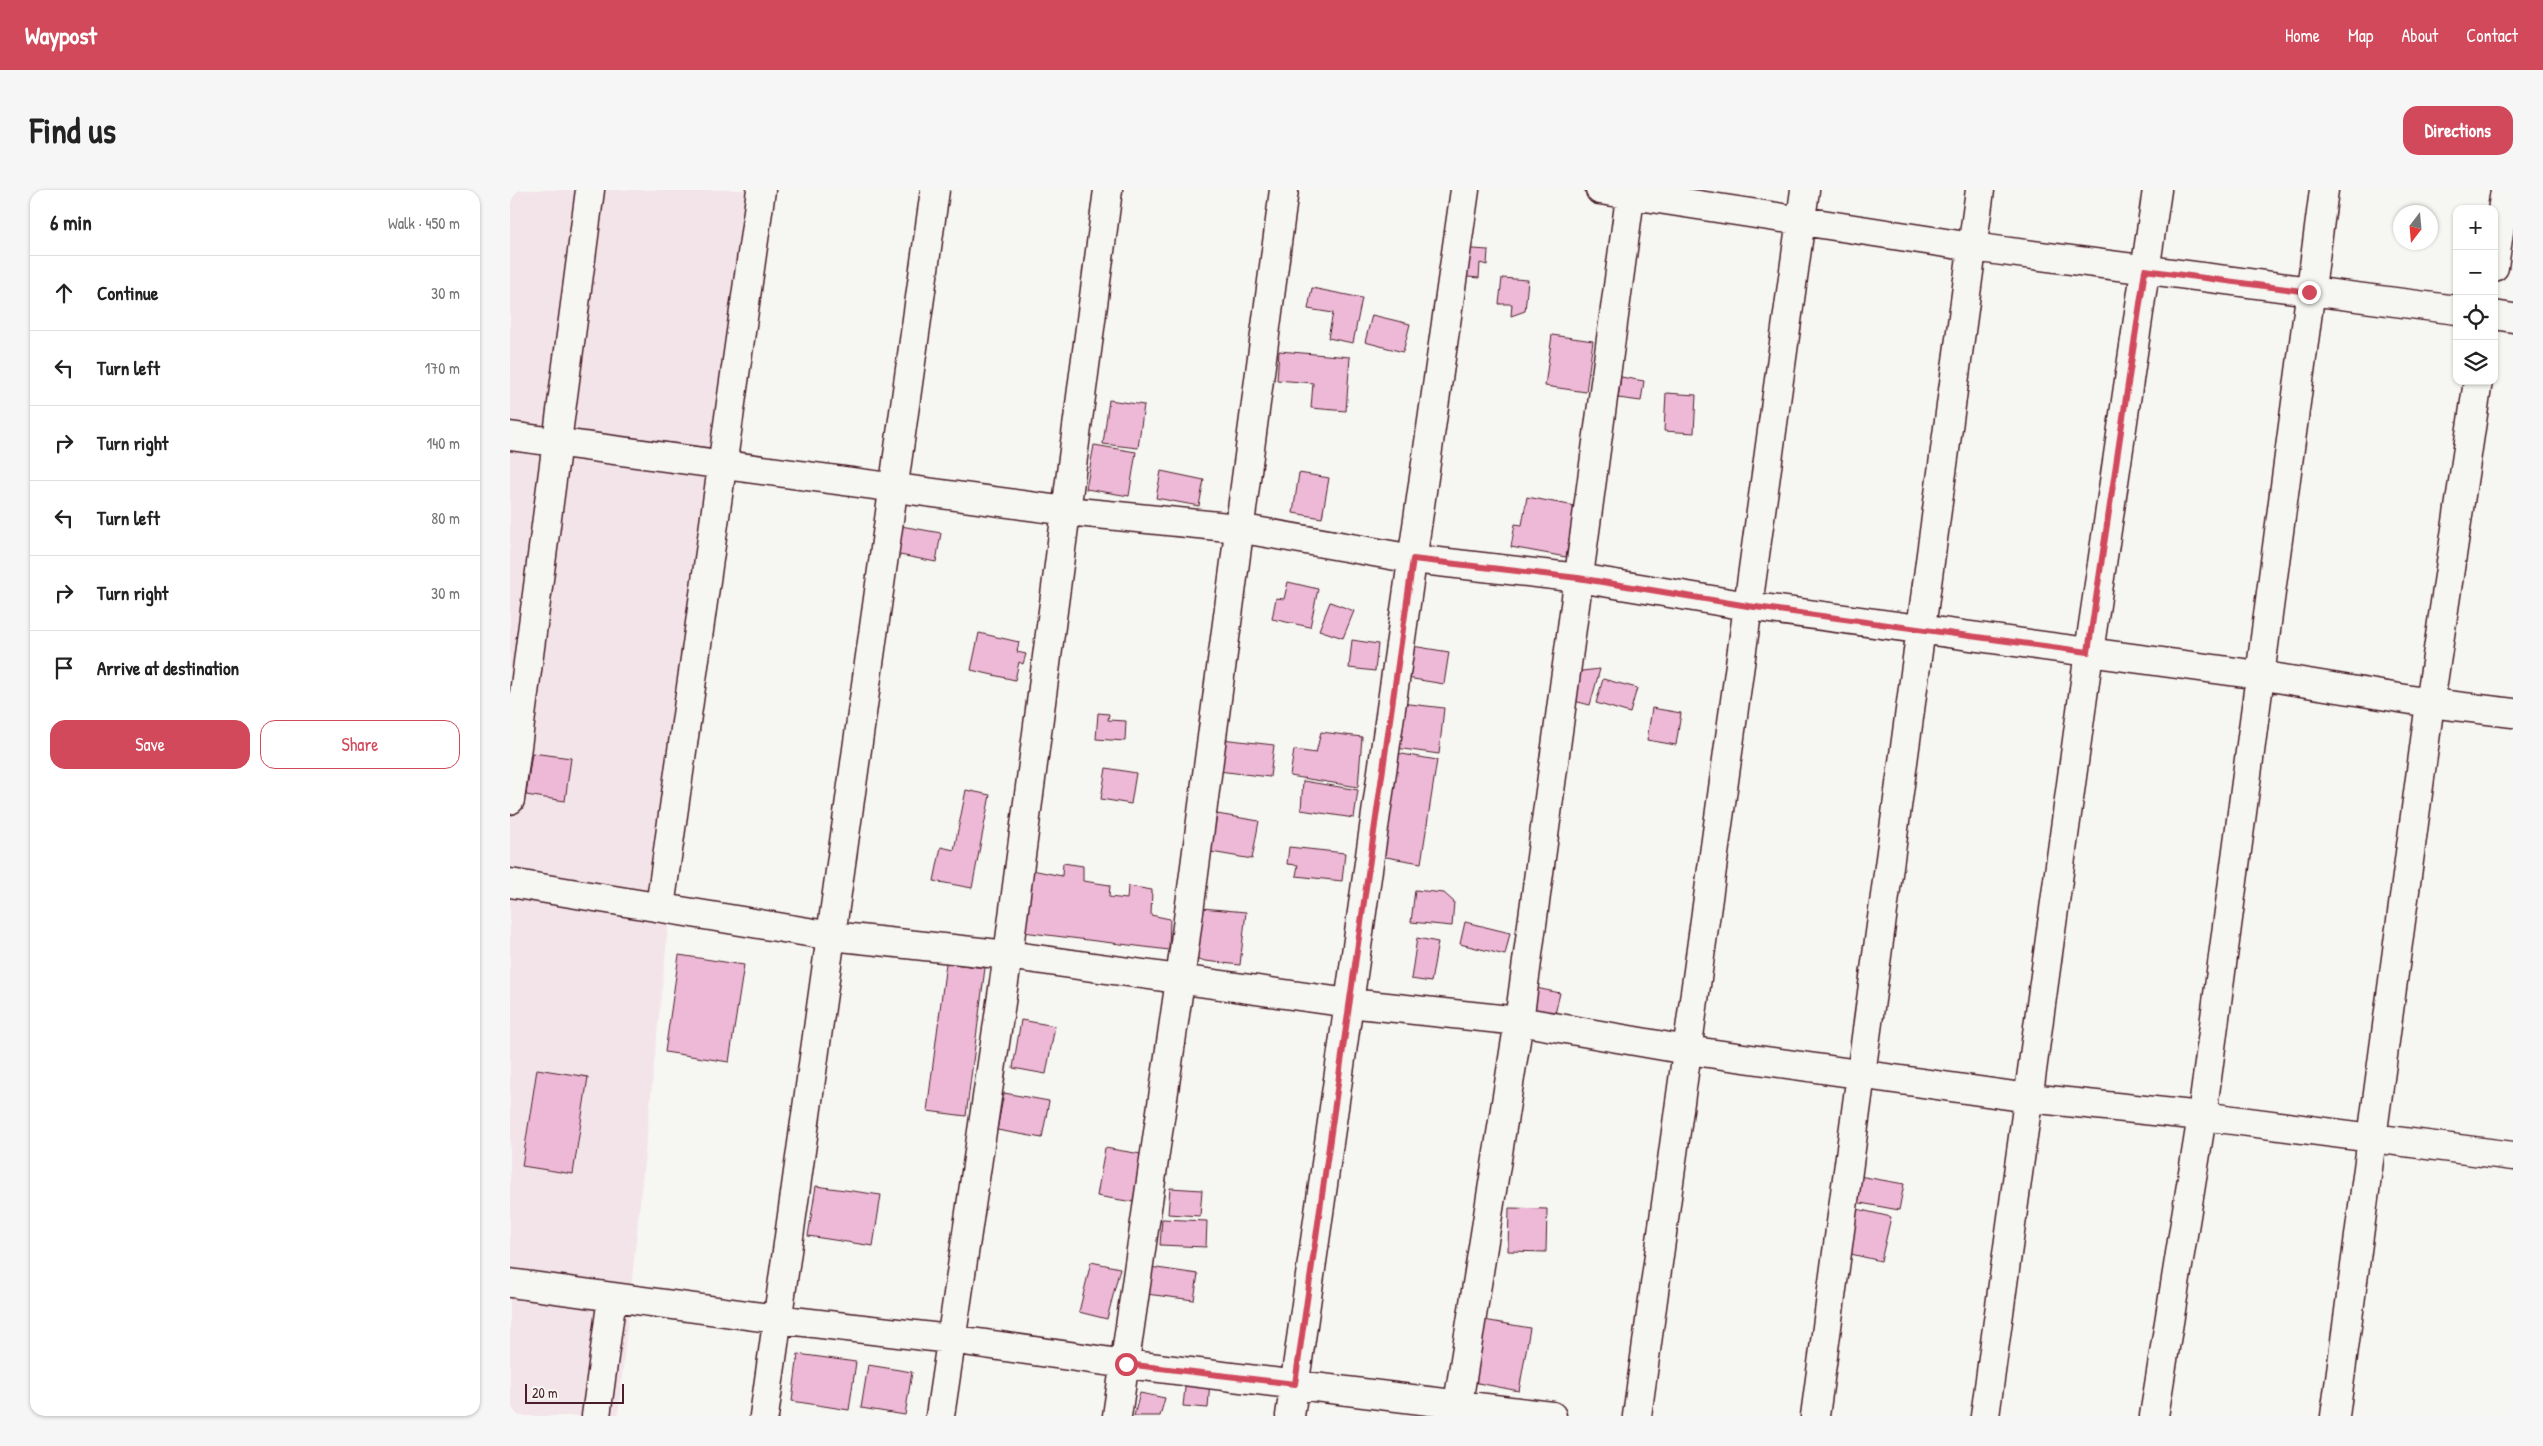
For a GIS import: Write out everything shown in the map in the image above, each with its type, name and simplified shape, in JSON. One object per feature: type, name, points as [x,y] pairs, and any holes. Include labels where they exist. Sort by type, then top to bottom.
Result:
[{"type":"street","points":[[510,800],[590,190]]},
{"type":"street","points":[[660,907],[761,190]]},
{"type":"street","points":[[764,1416],[934,190]]},
{"type":"street","points":[[940,1416],[1008,955],[1108,190]]},
{"type":"street","points":[[1117,1416],[1180,980],[1284,190]]},
{"type":"street","points":[[1290,1416],[1465,190]]},
{"type":"street","points":[[1600,190],[1630,192],[1972,247],[2453,310]]},
{"type":"street","points":[[1637,1416],[1805,190]]},
{"type":"street","points":[[1815,1416],[1980,190]]},
{"type":"street","points":[[1985,1416],[2088,652],[2157,190]]},
{"type":"street","points":[[2154,1416],[2202,1116],[2309,292],[2324,190]]},
{"type":"street","points":[[2496,250],[2505,190]]},
{"type":"street","points":[[1456,1409],[1518,1021],[1630,192]]},
{"type":"street","points":[[2498,316],[2513,318]]},
{"type":"street","points":[[2335,1416],[2430,703],[2477,385]]},
{"type":"street","points":[[510,436],[1067,511],[1238,528],[1413,559],[1578,578],[1748,606],[2259,675],[2430,703],[2513,713]]},
{"type":"street","points":[[510,883],[832,936],[1008,955],[1349,1003],[1518,1021],[1687,1050],[2029,1098],[2202,1116],[2513,1156]]},
{"type":"street","points":[[510,1283],[777,1319],[950,1339],[1126,1364],[1295,1384],[1456,1409],[1552,1416]]},
{"type":"street","points":[[596,1416],[612,1297]]},
{"type":"shaded area","points":[[510,190],[759,190],[679,821],[618,1416],[510,1416]]},
{"type":"building","points":[[1458,248],[1488,250],[1487,265],[1480,263],[1479,278],[1456,276]]},
{"type":"building","points":[[1502,278],[1528,280],[1525,311],[1511,316],[1512,304],[1499,304]]},
{"type":"building","points":[[1312,288],[1362,298],[1353,343],[1328,338],[1333,313],[1308,309]]},
{"type":"building","points":[[1372,315],[1410,324],[1403,352],[1365,342]]},
{"type":"building","points":[[1552,335],[1593,341],[1586,392],[1545,386]]},
{"type":"building","points":[[1279,351],[1350,357],[1346,411],[1311,408],[1313,383],[1277,380]]},
{"type":"building","points":[[1621,377],[1644,381],[1641,401],[1618,398]]},
{"type":"building","points":[[1666,393],[1696,395],[1694,433],[1664,431]]},
{"type":"building","points":[[1109,400],[1144,405],[1138,448],[1103,444]]},
{"type":"building","points":[[1094,445],[1136,452],[1129,496],[1086,489]]},
{"type":"building","points":[[1161,471],[1204,480],[1199,506],[1156,498]]},
{"type":"building","points":[[1299,473],[1329,478],[1322,518],[1293,513]]},
{"type":"building","points":[[1527,497],[1575,506],[1566,557],[1511,547],[1515,524],[1522,525]]},
{"type":"building","points":[[901,526],[941,533],[936,562],[895,554]]},
{"type":"building","points":[[1288,582],[1318,589],[1310,627],[1272,619],[1276,598],[1284,599]]},
{"type":"building","points":[[1330,602],[1354,611],[1343,638],[1319,630]]},
{"type":"building","points":[[979,633],[1019,642],[1017,652],[1026,654],[1023,664],[1019,662],[1015,680],[971,670]]},
{"type":"building","points":[[1352,640],[1378,644],[1375,671],[1349,668]]},
{"type":"building","points":[[1406,645],[1449,652],[1444,684],[1401,677]]},
{"type":"building","points":[[1600,669],[1590,705],[1566,699],[1573,672]]},
{"type":"building","points":[[1603,679],[1637,688],[1630,713],[1596,703]]},
{"type":"building","points":[[1401,703],[1444,708],[1439,754],[1396,748]]},
{"type":"building","points":[[1652,708],[1681,713],[1676,745],[1647,740]]},
{"type":"building","points":[[1098,713],[1109,714],[1108,720],[1126,721],[1125,741],[1096,739]]},
{"type":"building","points":[[1321,732],[1362,737],[1358,787],[1290,776],[1294,750],[1316,753]]},
{"type":"building","points":[[1222,739],[1274,745],[1270,777],[1218,771]]},
{"type":"building","points":[[532,753],[571,758],[565,801],[526,795]]},
{"type":"building","points":[[1396,753],[1437,760],[1421,863],[1380,856]]},
{"type":"building","points":[[1106,768],[1136,773],[1131,804],[1101,799]]},
{"type":"building","points":[[1303,781],[1358,790],[1354,818],[1301,810]]},
{"type":"building","points":[[966,790],[990,795],[972,888],[934,881],[941,847],[954,850]]},
{"type":"building","points":[[1217,814],[1259,821],[1252,859],[1211,852]]},
{"type":"building","points":[[1289,847],[1345,853],[1342,881],[1296,876],[1298,865],[1287,864]]},
{"type":"building","points":[[1063,863],[1083,866],[1083,881],[1110,885],[1109,897],[1127,899],[1128,886],[1152,890],[1151,915],[1170,919],[1169,950],[1023,932],[1027,869],[1062,876]]},
{"type":"building","points":[[1415,890],[1444,893],[1454,902],[1452,926],[1411,922]]},
{"type":"building","points":[[1202,908],[1246,912],[1240,965],[1197,960]]},
{"type":"building","points":[[1465,922],[1510,933],[1505,955],[1460,944]]},
{"type":"building","points":[[1417,938],[1438,942],[1431,982],[1411,979]]},
{"type":"building","points":[[679,955],[744,965],[729,1062],[665,1052]]},
{"type":"building","points":[[946,963],[985,968],[966,1116],[927,1111]]},
{"type":"building","points":[[1531,987],[1560,993],[1555,1014],[1526,1007]]},
{"type":"building","points":[[1021,1020],[1055,1026],[1046,1074],[1013,1068]]},
{"type":"building","points":[[537,1069],[588,1077],[573,1174],[522,1166]]},
{"type":"building","points":[[1004,1093],[1049,1101],[1042,1138],[997,1130]]},
{"type":"building","points":[[1105,1148],[1141,1154],[1133,1202],[1097,1196]]},
{"type":"building","points":[[1859,1176],[1904,1184],[1899,1210],[1855,1202]]},
{"type":"building","points":[[816,1186],[881,1195],[873,1246],[808,1236]]},
{"type":"building","points":[[1170,1188],[1202,1190],[1200,1216],[1168,1214]]},
{"type":"building","points":[[1509,1208],[1547,1209],[1546,1252],[1508,1251]]},
{"type":"building","points":[[1853,1208],[1891,1217],[1881,1261],[1842,1252]]},
{"type":"building","points":[[1162,1219],[1207,1221],[1206,1247],[1160,1245]]},
{"type":"building","points":[[1091,1262],[1120,1268],[1107,1319],[1079,1312]]},
{"type":"building","points":[[1150,1267],[1198,1274],[1194,1300],[1146,1294]]},
{"type":"building","points":[[1484,1320],[1530,1328],[1519,1391],[1473,1382]]},
{"type":"building","points":[[798,1354],[856,1362],[849,1410],[792,1401]]},
{"type":"building","points":[[868,1365],[912,1372],[905,1415],[861,1408]]},
{"type":"building","points":[[1186,1379],[1210,1380],[1208,1408],[1183,1406]]},
{"type":"building","points":[[1140,1393],[1165,1398],[1160,1416],[1134,1416]]},
{"type":"route","points":[[1126,1364],[1295,1384],[1413,559],[1578,578],[1748,606],[2088,652],[2145,270],[2309,292]]}]
